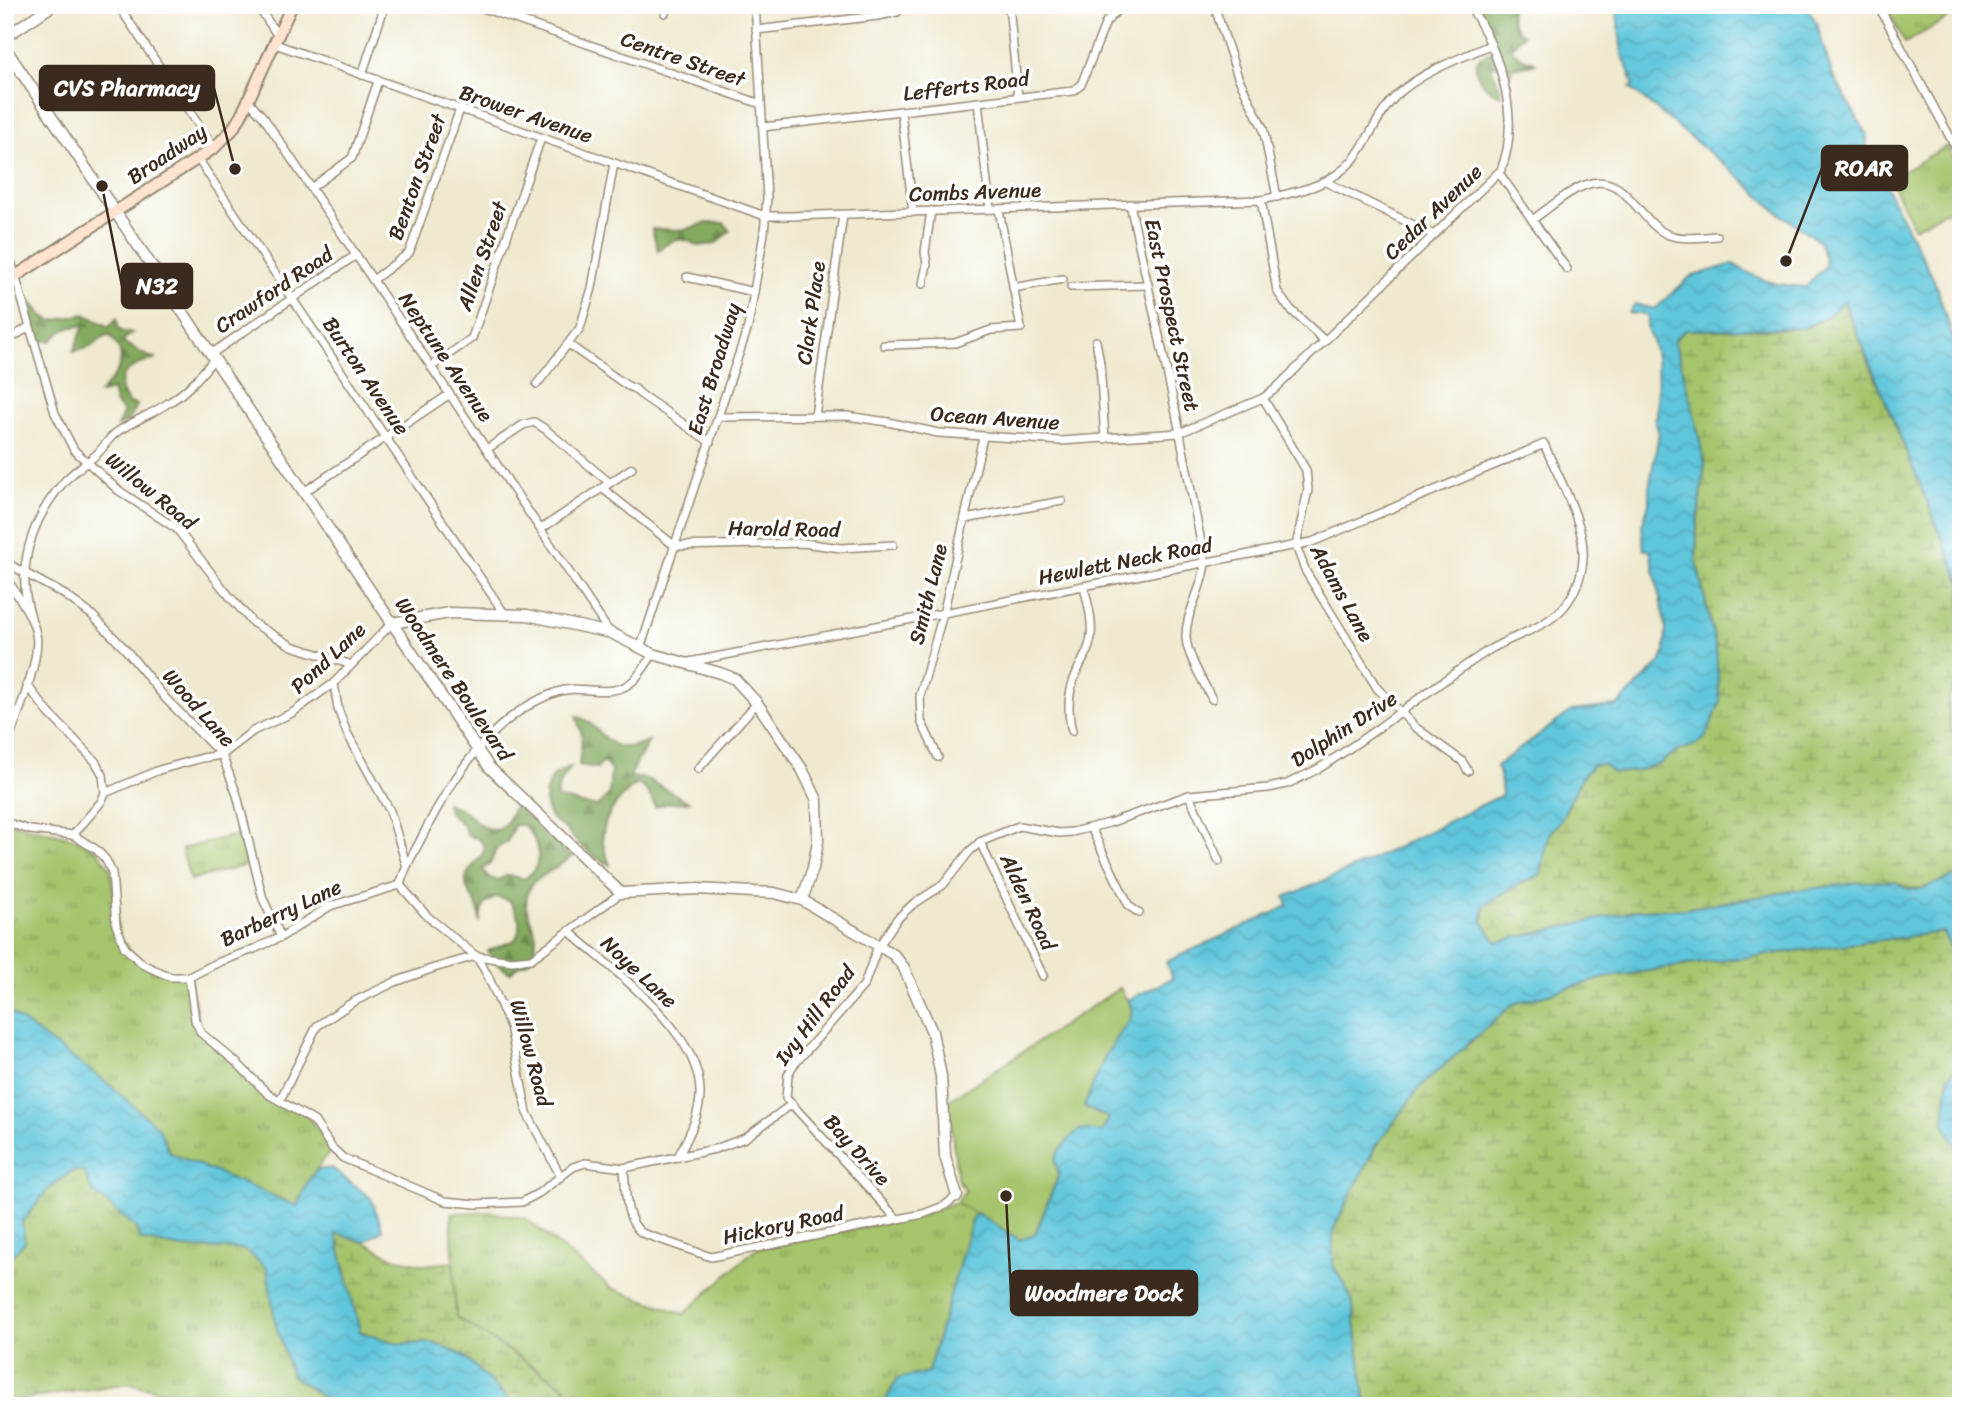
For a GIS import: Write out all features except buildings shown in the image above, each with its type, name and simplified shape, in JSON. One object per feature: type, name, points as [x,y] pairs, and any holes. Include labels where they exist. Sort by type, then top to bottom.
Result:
[{"type":"main road","name":"Broadway","points":[[10,280],[214,148],[232,130],[249,101],[292,5]]},
{"type":"street","points":[[5,37],[53,5]]},
{"type":"street","points":[[118,5],[214,148]]},
{"type":"street","points":[[257,5],[277,40]]},
{"type":"street","points":[[362,75],[385,5]]},
{"type":"street","name":"Centre Street","points":[[474,5],[761,104]]},
{"type":"street","name":"East Broadway","points":[[640,649],[740,358],[754,292],[764,233],[767,179],[755,5]]},
{"type":"street","points":[[1009,5],[1018,97]]},
{"type":"street","name":"Lefferts Road","points":[[763,127],[1073,91],[1078,89],[1106,22],[1122,5]]},
{"type":"street","points":[[1214,5],[1238,76],[1263,128],[1277,197]]},
{"type":"street","name":"Cedar Avenue","points":[[1263,398],[1275,390],[1499,173],[1507,150],[1509,121],[1502,81],[1490,45],[1469,5]]},
{"type":"street","points":[[1878,5],[1961,157]]},
{"type":"street","points":[[756,30],[897,9]]},
{"type":"street","name":"Brower Avenue","points":[[277,40],[378,81],[765,216]]},
{"type":"street","points":[[1434,236],[1326,182],[1353,160],[1380,114],[1398,94],[1432,72],[1490,45]]},
{"type":"street","name":"Woodmere Boulevard","points":[[5,48],[478,751],[499,779],[621,893]]},
{"type":"street","points":[[311,188],[352,158],[378,81]]},
{"type":"street","name":"Neptune Avenue","points":[[249,101],[264,118],[611,634]]},
{"type":"street","points":[[978,102],[990,209]]},
{"type":"street","name":"Benton Street","points":[[373,279],[410,254],[460,109]]},
{"type":"street","points":[[901,111],[913,212]]},
{"type":"street","name":"Allen Street","points":[[432,367],[472,338],[541,138]]},
{"type":"street","name":"Burton Avenue","points":[[198,159],[504,613]]},
{"type":"street","points":[[537,384],[580,328],[592,288],[614,163]]},
{"type":"street","points":[[1499,173],[1567,269]]},
{"type":"street","name":"Combs Avenue","points":[[765,216],[1261,200],[1326,182]]},
{"type":"street","points":[[1532,220],[1592,183],[1611,185],[1621,190],[1644,218],[1661,231],[1685,238],[1717,236]]},
{"type":"street","points":[[1261,200],[1277,291],[1288,307],[1325,341]]},
{"type":"street","name":"East Prospect Street","points":[[1130,204],[1180,433],[1205,563]]},
{"type":"street","points":[[884,345],[955,343],[991,330],[1021,328],[999,210]]},
{"type":"street","points":[[923,284],[931,211]]},
{"type":"street","name":"Clark Place","points":[[815,416],[843,215]]},
{"type":"street","name":"Willow Road","points":[[5,251],[10,280],[29,327],[55,412],[74,450],[118,490],[177,529],[232,600],[253,622],[292,646],[349,664]]},
{"type":"street","name":"Crawford Road","points":[[5,750],[37,648],[37,636],[25,598],[24,571],[29,543],[42,514],[64,481],[118,431],[167,405],[190,387],[213,356],[356,255]]},
{"type":"street","points":[[687,277],[754,292]]},
{"type":"street","points":[[1013,288],[1063,279]]},
{"type":"street","points":[[1071,287],[1148,285]]},
{"type":"street","points":[[5,342],[29,327]]},
{"type":"street","points":[[1096,341],[1105,439]]},
{"type":"street","points":[[568,344],[709,442]]},
{"type":"street","points":[[304,492],[450,394]]},
{"type":"street","name":"Ocean Avenue","points":[[718,417],[859,417],[938,433],[1061,441],[1180,433],[1263,398]]},
{"type":"street","name":"Adams Lane","points":[[1263,398],[1306,470],[1308,490],[1296,546],[1306,572],[1377,688],[1433,742],[1459,758],[1468,771]]},
{"type":"street","points":[[486,449],[523,425],[534,422],[675,546]]},
{"type":"street","name":"Smith Lane","points":[[938,757],[926,735],[919,709],[983,437]]},
{"type":"street","name":"Hewlett Neck Road","points":[[685,663],[1296,546],[1376,516],[1544,444],[1549,455]]},
{"type":"street","name":"Dolphin Drive","points":[[880,945],[904,911],[943,885],[980,842],[1018,826],[1059,833],[1091,828],[1189,795],[1268,788],[1294,781],[1332,760],[1490,650],[1547,622],[1562,609],[1575,590],[1583,561],[1582,539],[1575,515],[1549,455]]},
{"type":"street","points":[[541,530],[632,468]]},
{"type":"street","points":[[965,519],[1062,501]]},
{"type":"street","name":"Harold Road","points":[[675,546],[803,543],[841,548],[893,545]]},
{"type":"street","name":"Wood Lane","points":[[5,562],[65,595],[92,615],[126,650],[166,699],[222,755],[237,795],[263,899],[281,937]]},
{"type":"street","points":[[1205,563],[1186,639],[1212,699]]},
{"type":"street","points":[[5,576],[31,617]]},
{"type":"street","points":[[1072,731],[1068,712],[1071,691],[1091,634],[1084,587]]},
{"type":"street","points":[[392,623],[449,613],[527,615],[611,634],[653,654],[735,679],[757,703],[802,769],[817,800],[818,841],[813,868],[802,900]]},
{"type":"street","name":"Pond Lane","points":[[105,793],[159,770],[222,755],[253,731],[292,713],[334,683],[349,664],[392,623]]},
{"type":"street","points":[[400,885],[406,864],[446,794],[478,751],[506,722],[538,700],[570,689],[620,689],[635,679],[653,654]]},
{"type":"street","points":[[334,683],[338,709],[347,733],[390,811],[406,864]]},
{"type":"street","points":[[27,685],[48,712],[95,761],[103,775],[105,793],[101,802],[73,835]]},
{"type":"street","points":[[698,769],[757,703]]},
{"type":"street","points":[[5,716],[13,728]]},
{"type":"street","points":[[1189,795],[1219,861]]},
{"type":"street","points":[[5,822],[30,830],[73,835],[97,850],[110,868],[116,925],[125,948],[153,970],[171,977],[189,977],[195,1020],[201,1033],[237,1063],[260,1088],[314,1121],[332,1148],[343,1158],[444,1201],[475,1204],[523,1202],[573,1167],[585,1163],[624,1168],[715,1149],[745,1138],[792,1104]]},
{"type":"street","points":[[1091,828],[1129,906],[1139,913]]},
{"type":"street","name":"Alden Road","points":[[980,842],[1043,976]]},
{"type":"street","name":"Willow Road","points":[[400,885],[427,916],[476,956],[510,1026],[527,1113],[561,1177]]},
{"type":"street","name":"Barberry Lane","points":[[189,977],[217,962],[281,937],[330,906],[400,885]]},
{"type":"street","points":[[280,1100],[313,1032],[324,1019],[352,1002],[395,982],[476,956],[512,961],[531,959],[621,893],[686,889],[748,890],[802,900],[880,945],[894,955],[904,968],[932,1032],[941,1076],[945,1156],[957,1196]]},
{"type":"street","name":"Noye Lane","points":[[569,932],[656,1008],[678,1036],[694,1065],[699,1083],[699,1105],[678,1157]]},
{"type":"street","name":"Ivy Hill Road","points":[[792,1104],[786,1098],[792,1066],[864,985],[880,945]]},
{"type":"street","name":"Bay Drive","points":[[792,1104],[897,1219]]},
{"type":"street","name":"Hickory Road","points":[[624,1168],[630,1215],[635,1227],[642,1233],[711,1257],[923,1214],[944,1206],[957,1196]]},
{"type":"green space","points":[[1477,5],[1512,5],[1512,22],[1523,34],[1511,49],[1524,59],[1537,63],[1513,68],[1511,74],[1503,67],[1490,65],[1501,96],[1485,85],[1476,71],[1479,58],[1498,52]]},
{"type":"green space","points":[[1885,5],[1961,5],[1961,20],[1957,13],[1905,43]]},
{"type":"green space","points":[[1947,146],[1961,173],[1961,203],[1914,228],[1890,179]]},
{"type":"green space","points":[[706,223],[724,223],[730,231],[715,244],[697,246],[686,240],[677,240],[658,251],[652,229],[684,230]]},
{"type":"green space","points":[[29,299],[42,315],[52,321],[85,314],[109,327],[117,318],[118,328],[132,333],[121,342],[157,359],[132,368],[122,378],[123,393],[129,403],[137,405],[128,422],[117,426],[124,412],[116,403],[113,390],[100,393],[120,365],[121,358],[115,342],[108,334],[90,347],[73,352],[84,326],[66,329],[51,341],[40,341],[29,312]]},
{"type":"green space","points":[[1843,300],[1961,583],[1961,685],[1953,688],[1949,710],[1953,732],[1961,735],[1961,874],[1920,888],[1903,886],[1894,881],[1793,891],[1684,909],[1638,910],[1497,942],[1482,922],[1484,906],[1541,874],[1548,836],[1562,818],[1581,778],[1593,764],[1659,764],[1678,750],[1693,746],[1716,648],[1696,560],[1691,400],[1674,340],[1685,330],[1805,328],[1827,317]]},
{"type":"green space","points":[[576,716],[586,720],[606,739],[622,747],[649,741],[630,777],[647,779],[689,802],[655,807],[643,788],[637,784],[630,789],[612,809],[605,826],[603,843],[610,865],[587,851],[551,818],[546,805],[546,790],[552,779],[559,772],[571,767],[560,783],[556,798],[598,806],[609,794],[611,770],[603,761],[597,768],[579,765],[582,735]]},
{"type":"green space","points":[[516,802],[523,814],[543,826],[551,837],[558,839],[561,850],[573,856],[532,883],[527,894],[526,907],[536,936],[535,953],[528,962],[510,973],[497,964],[488,951],[515,940],[519,930],[517,915],[510,901],[497,897],[484,907],[480,923],[478,908],[467,888],[466,880],[485,847],[479,839],[467,835],[463,825],[449,812],[446,803],[462,810],[490,829],[498,830],[507,822]],"holes":[[[514,825],[524,825],[533,838],[538,853],[538,860],[531,874],[524,879],[507,875],[498,880],[488,878],[483,869],[490,864],[497,848],[507,842]]]},
{"type":"green space","points":[[5,821],[76,839],[97,850],[110,868],[119,936],[133,956],[154,970],[189,977],[201,1033],[268,1094],[304,1113],[332,1148],[309,1180],[298,1206],[291,1375],[336,1406],[187,1406],[173,1394],[129,1383],[5,1402]]},
{"type":"green space","points":[[239,834],[247,865],[190,880],[182,849]]},
{"type":"green space","points":[[1943,932],[1961,971],[1961,1060],[1949,1077],[1944,1124],[1961,1152],[1961,1406],[1366,1406],[1352,1299],[1333,1265],[1333,1230],[1375,1147],[1420,1087],[1513,1004],[1604,978]]},
{"type":"green space","points":[[1120,988],[1132,1009],[1130,1019],[1105,1056],[1084,1106],[1109,1118],[1102,1132],[1055,1161],[1059,1175],[1035,1234],[1020,1240],[956,1202],[966,1190],[958,1181],[948,1101]]},
{"type":"green space","points":[[956,1202],[977,1213],[973,1217],[928,1372],[897,1379],[883,1406],[565,1406],[566,1387],[456,1317],[451,1213],[490,1212],[525,1218],[611,1288],[684,1314],[755,1249],[919,1216]]},
{"type":"green space","points":[[336,1232],[364,1242],[394,1258],[425,1265],[453,1262],[456,1317],[566,1388],[565,1406],[515,1406],[433,1343],[400,1344],[360,1332]]},
{"type":"water","points":[[1616,5],[1778,5],[1780,8],[1785,5],[1805,5],[1816,22],[1832,74],[1867,135],[1866,148],[1934,280],[1961,362],[1961,583],[1844,301],[1827,317],[1805,328],[1685,330],[1674,340],[1705,464],[1697,526],[1696,560],[1716,648],[1720,703],[1705,738],[1693,746],[1678,750],[1659,764],[1637,771],[1613,773],[1604,764],[1593,765],[1581,778],[1562,818],[1548,836],[1541,874],[1484,906],[1482,922],[1497,942],[1638,910],[1684,909],[1862,882],[1894,881],[1907,889],[1918,890],[1961,874],[1961,971],[1943,932],[1604,978],[1513,1004],[1420,1087],[1375,1147],[1333,1230],[1333,1265],[1352,1299],[1366,1406],[883,1406],[897,1379],[928,1372],[973,1217],[977,1213],[1020,1240],[1035,1234],[1059,1175],[1055,1161],[1059,1150],[1081,1129],[1102,1132],[1109,1118],[1084,1107],[1105,1056],[1130,1019],[1132,1009],[1128,1000],[1173,978],[1166,962],[1288,906],[1285,897],[1363,864],[1502,795],[1496,766],[1572,711],[1617,706],[1660,663],[1665,652],[1666,628],[1650,550],[1644,550],[1642,525],[1649,503],[1649,488],[1659,433],[1654,419],[1657,418],[1657,362],[1647,328],[1649,318],[1644,314],[1629,313],[1635,304],[1655,309],[1690,277],[1733,264],[1768,282],[1806,287],[1826,265],[1820,242],[1779,213],[1737,175],[1630,88],[1634,85],[1622,54]]},
{"type":"water","points":[[9,1012],[107,1083],[159,1128],[170,1153],[297,1206],[309,1180],[317,1170],[332,1168],[371,1198],[383,1230],[364,1242],[336,1233],[360,1332],[400,1344],[433,1343],[463,1355],[515,1406],[336,1406],[291,1375],[275,1321],[267,1268],[244,1249],[182,1248],[141,1240],[136,1228],[91,1190],[84,1171],[72,1171],[48,1190],[22,1222],[25,1242],[5,1263],[5,1013]]},
{"type":"water","points":[[1961,1060],[1961,1152],[1944,1124],[1949,1077]]},
{"type":"place","name":"CVS Pharmacy","points":[[235,169]]},
{"type":"place","name":"N32","points":[[102,186]]},
{"type":"place","name":"ROAR","points":[[1786,261]]},
{"type":"place","name":"Woodmere Dock","points":[[1006,1196]]}]
